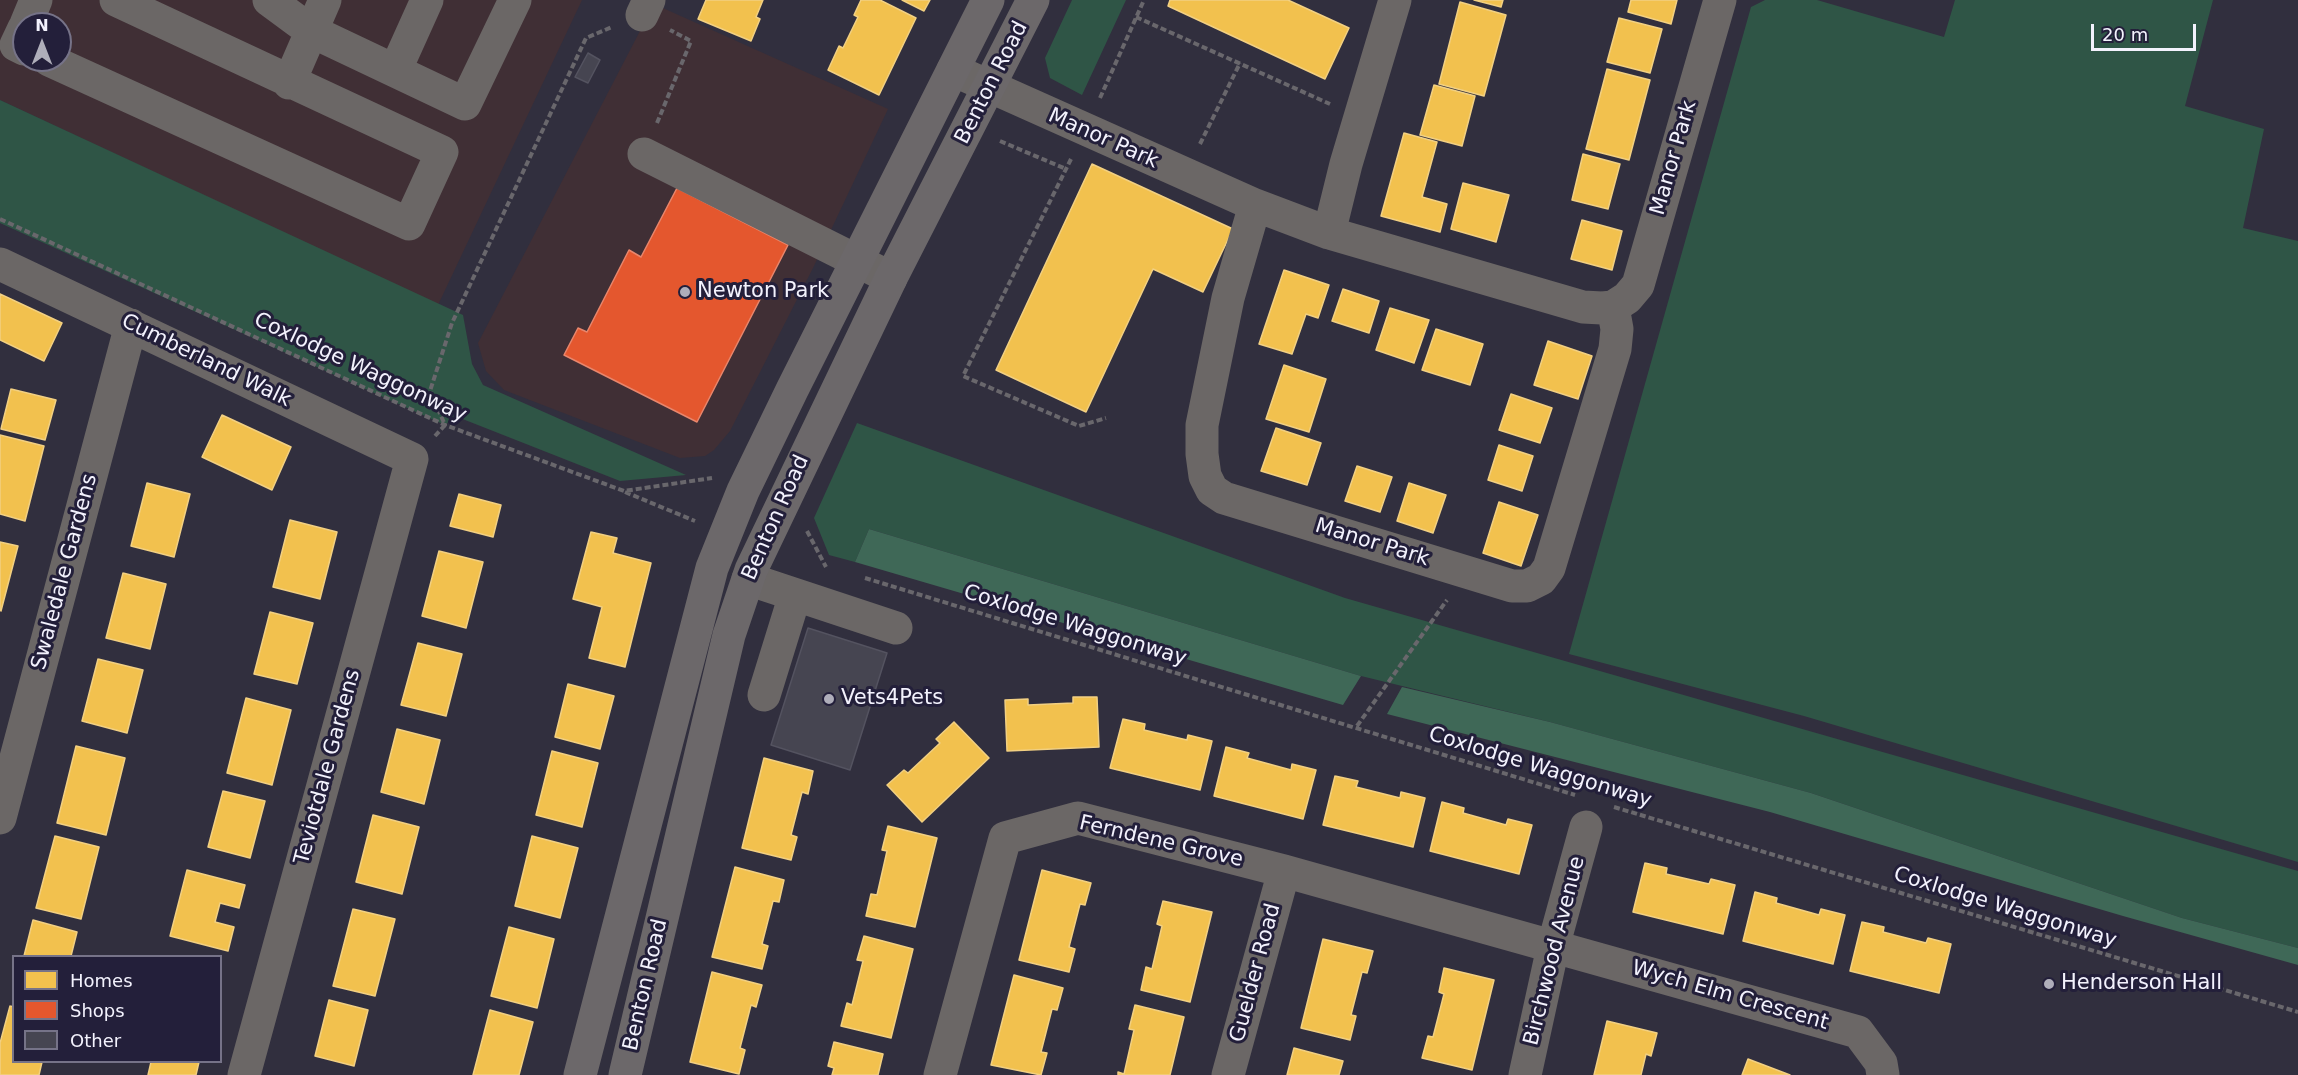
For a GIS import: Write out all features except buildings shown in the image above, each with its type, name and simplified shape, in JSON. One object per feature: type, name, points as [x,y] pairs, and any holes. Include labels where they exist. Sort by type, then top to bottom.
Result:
[{"type":"main road","name":"Benton Road","points":[[580,1075],[712,568],[743,491],[856,260],[988,0]]},
{"type":"main road","name":"Benton Road","points":[[625,1075],[729,634],[748,579],[790,485],[891,278],[1033,0]]},
{"type":"street","points":[[72,70],[409,224],[442,152],[116,0]]},
{"type":"street","points":[[269,0],[311,31],[465,104],[515,0]]},
{"type":"street","points":[[290,83],[325,0]]},
{"type":"street","points":[[395,71],[427,0]]},
{"type":"street","points":[[1329,233],[1395,0]]},
{"type":"street","name":"Manor Park","points":[[953,70],[1185,175],[1329,233],[1583,307],[1613,306],[1627,298],[1638,285],[1720,0]]},
{"type":"street","points":[[644,154],[891,278]]},
{"type":"street","name":"Manor Park","points":[[1255,205],[1228,298],[1202,425],[1205,476],[1212,490],[1224,498],[1512,586],[1527,586],[1541,579],[1549,568],[1615,349],[1617,329],[1613,306]]},
{"type":"street","name":"Cumberland Walk","points":[[0,264],[412,459]]},
{"type":"street","name":"Swaledale Gardens","points":[[0,818],[130,325]]},
{"type":"street","name":"Teviotdale Gardens","points":[[244,1075],[412,459]]},
{"type":"street","points":[[748,579],[896,628]]},
{"type":"street","points":[[764,695],[795,595]]},
{"type":"street","name":"Birchwood Avenue","points":[[1525,1075],[1553,947],[1591,809]]},
{"type":"street","name":"Ferndene Grove","points":[[940,1075],[1005,838],[1078,818],[1284,871],[1553,947]]},
{"type":"street","name":"Guelder Road","points":[[1228,1075],[1284,871]]},
{"type":"street","name":"Wych Elm Crescent","points":[[1553,947],[1858,1032],[1881,1062],[1883,1075]]},
{"type":"path","points":[[1106,418],[1079,426],[963,376],[1085,130],[1144,0]]},
{"type":"path","points":[[445,425],[430,391],[452,323],[586,38],[645,7],[691,41],[644,154]]},
{"type":"path","points":[[1136,17],[1360,117]]},
{"type":"path","points":[[1185,175],[1240,63]]},
{"type":"path","points":[[969,127],[1066,169]]},
{"type":"path","name":"Coxlodge Waggonway","points":[[0,219],[445,425],[624,491],[707,477],[721,480]]},
{"type":"path","points":[[624,491],[725,534]]},
{"type":"path","points":[[805,528],[825,566],[836,570]]},
{"type":"path","points":[[1357,726],[1468,572]]},
{"type":"path","name":"Coxlodge Waggonway","points":[[858,576],[1357,726],[1591,809],[2298,1012]]},
{"type":"shaded area","points":[[0,0],[582,0],[438,305],[0,100]]},
{"type":"shaded area","points":[[654,4],[888,109],[813,268],[730,431],[714,450],[705,456],[680,458],[504,390],[486,371],[478,343]]},
{"type":"green space","points":[[1072,0],[1126,0],[1082,95],[1050,78],[1045,58]]},
{"type":"green space","points":[[1765,0],[1817,0],[1944,37],[1955,0],[2213,0],[2185,106],[2264,129],[2243,228],[2298,241],[2298,862],[1804,716],[1569,654],[1751,7]]},
{"type":"green space","points":[[0,100],[463,315],[472,364],[483,385],[686,475],[620,481],[455,416],[445,425],[0,223]]},
{"type":"green space","points":[[857,423],[1345,598],[2298,871],[2298,948],[2182,918],[1811,793],[1550,722],[1361,676],[869,529],[855,562],[829,555],[814,518]]},
{"type":"green space","points":[[869,529],[1361,676],[1343,705],[855,562]]},
{"type":"green space","points":[[1402,687],[1550,722],[1811,793],[2182,918],[2298,948],[2298,965],[1770,812],[1387,714]]},
{"type":"place","name":"Newton Park","points":[[685,292]]},
{"type":"place","name":"Vets4Pets","points":[[829,699]]},
{"type":"place","name":"Henderson Hall","points":[[2049,984]]}]
